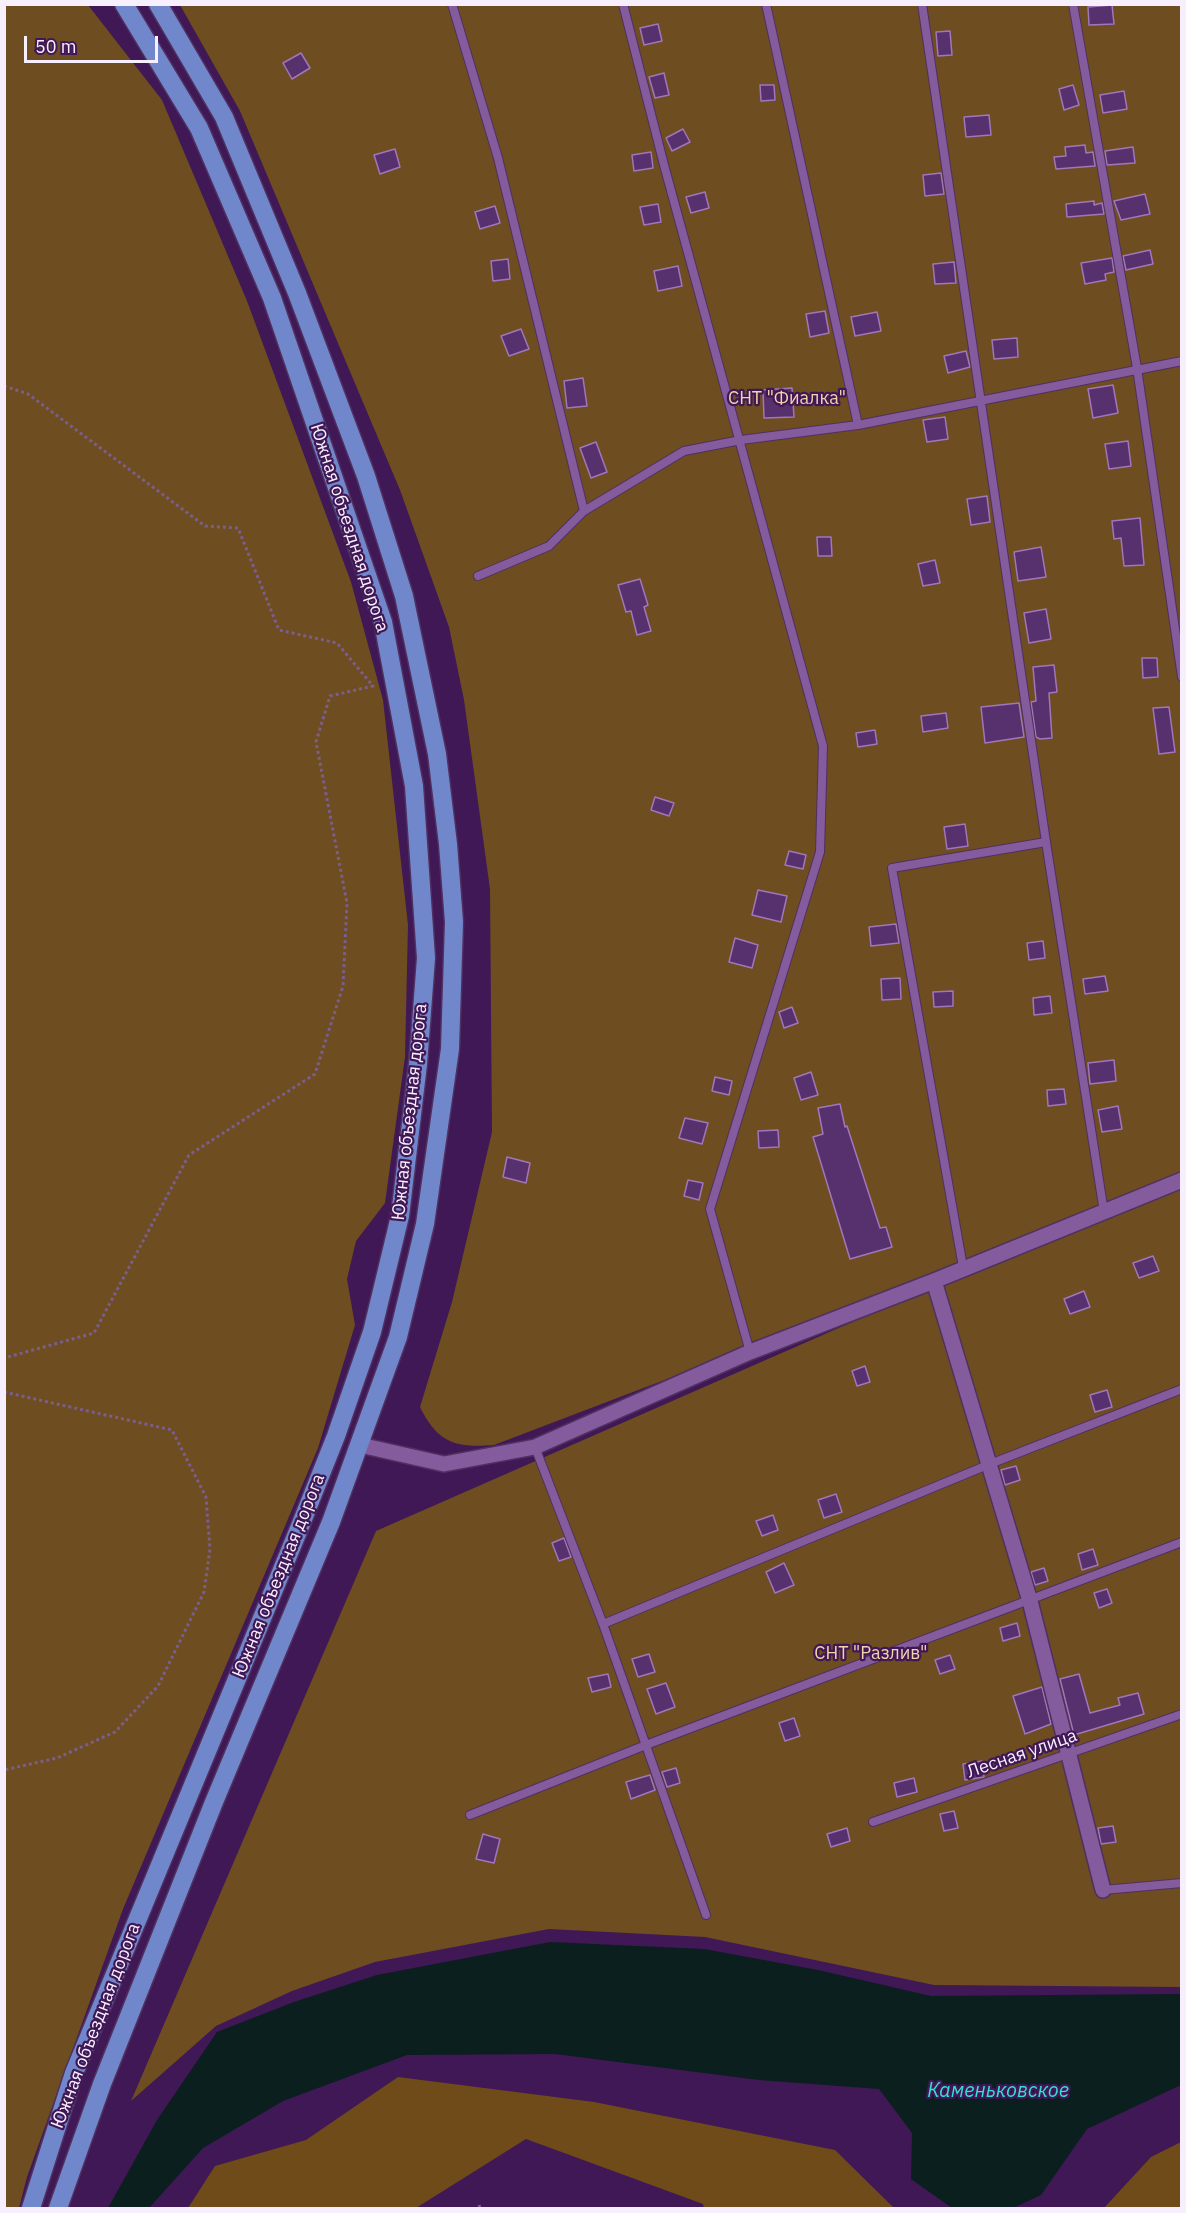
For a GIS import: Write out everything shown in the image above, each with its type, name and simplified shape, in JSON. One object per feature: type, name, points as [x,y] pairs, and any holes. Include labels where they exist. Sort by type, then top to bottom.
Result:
[{"type":"main road","name":"Южная объездная дорога","points":[[30,2208],[74,2073],[336,1436],[372,1332],[400,1216],[418,1064],[426,958],[414,786],[383,622],[272,298],[199,128],[124,4]]},
{"type":"main road","name":"Южная объездная дорога","points":[[58,2208],[102,2084],[214,1802],[331,1522],[398,1337],[425,1224],[450,1049],[454,922],[437,754],[404,596],[366,476],[297,293],[224,117],[158,4]]},
{"type":"main road","points":[[345,1411],[369,1420]]},
{"type":"main road","points":[[336,1436],[360,1445]]},
{"type":"street","points":[[360,1445],[444,1464],[535,1447],[750,1352],[934,1281],[963,1267],[1182,1180]]},
{"type":"street","points":[[934,1281],[1030,1601],[1103,1890]]},
{"type":"lane","points":[[452,4],[498,158],[584,511]]},
{"type":"lane","points":[[623,4],[664,165],[823,746],[820,852],[710,1209],[750,1352]]},
{"type":"lane","points":[[766,4],[858,425]]},
{"type":"lane","points":[[922,4],[1046,842],[1104,1212]]},
{"type":"lane","points":[[1073,4],[1137,368],[1182,677]]},
{"type":"lane","points":[[478,576],[549,546],[584,511],[684,451],[741,440],[858,425],[1137,368],[1182,361]]},
{"type":"lane","points":[[963,1267],[891,868],[1046,842]]},
{"type":"lane","points":[[603,1624],[990,1464],[1182,1389]]},
{"type":"lane","points":[[535,1447],[603,1624],[706,1915]]},
{"type":"lane","points":[[470,1815],[646,1745],[1182,1542]]},
{"type":"lane","name":"Лесная улица","points":[[873,1822],[1182,1714]]},
{"type":"lane","points":[[1103,1890],[1182,1883]]},
{"type":"path","points":[[4,386],[28,394],[205,526],[238,528],[279,630],[337,643],[373,686],[330,696],[316,742],[347,903],[343,986],[315,1074],[189,1155],[94,1333],[4,1358]]},
{"type":"path","points":[[4,1392],[172,1430],[206,1497],[210,1549],[204,1592],[158,1686],[115,1732],[57,1758],[4,1770]]},
{"type":"green space","points":[[4,5],[88,5],[162,100],[247,301],[351,582],[383,700],[408,925],[405,1057],[385,1203],[356,1241],[347,1279],[355,1325],[318,1448],[123,1909],[27,2177],[19,2208],[5,2208]]},
{"type":"green space","name":"СНТ \"Фиалка\"","points":[[180,5],[1181,5],[1181,1987],[934,1985],[705,1937],[549,1929],[375,1962],[292,1991],[216,2026],[131,2101],[376,1531],[1087,1219],[494,1445],[458,1444],[441,1436],[434,1429],[420,1407],[452,1302],[492,1132],[490,889],[464,700],[449,627],[400,490],[240,111]]},
{"type":"shaded area","points":[[398,2077],[594,2102],[835,2150],[894,2208],[704,2208],[703,2204],[526,2139],[416,2208],[188,2208],[215,2166],[306,2140]]},
{"type":"shaded area","points":[[1181,2142],[1181,2208],[1104,2208],[1151,2157]]},
{"type":"water","name":"Каменьковское","points":[[550,1942],[704,1949],[818,1970],[931,1996],[1181,1994],[1181,2085],[1087,2129],[1041,2195],[1013,2208],[952,2208],[911,2179],[912,2133],[879,2089],[759,2080],[555,2054],[407,2055],[283,2101],[203,2148],[149,2208],[108,2208],[157,2120],[217,2032],[294,2002],[377,1975]]},
{"type":"building","points":[[1112,5],[1114,24],[1089,25],[1088,7]]},
{"type":"building","points":[[658,24],[662,41],[644,45],[640,28]]},
{"type":"building","points":[[950,31],[952,55],[938,56],[936,32]]},
{"type":"building","points":[[301,53],[310,68],[292,79],[283,63]]},
{"type":"building","points":[[664,73],[669,95],[655,98],[649,77]]},
{"type":"building","points":[[760,85],[774,85],[775,100],[761,101]]},
{"type":"building","points":[[1073,85],[1079,105],[1064,110],[1059,89]]},
{"type":"building","points":[[1124,91],[1127,109],[1103,113],[1100,95]]},
{"type":"building","points":[[989,115],[991,135],[966,137],[964,117]]},
{"type":"building","points":[[683,129],[690,142],[672,151],[666,138]]},
{"type":"building","points":[[1085,145],[1086,153],[1093,152],[1095,166],[1056,169],[1054,157],[1066,156],[1065,147]]},
{"type":"building","points":[[1133,147],[1135,163],[1107,165],[1105,151]]},
{"type":"building","points":[[395,149],[400,167],[380,174],[374,155]]},
{"type":"building","points":[[651,152],[653,168],[634,171],[632,155]]},
{"type":"building","points":[[941,173],[944,194],[925,196],[923,175]]},
{"type":"building","points":[[705,192],[709,208],[691,213],[686,197]]},
{"type":"building","points":[[1145,194],[1150,214],[1121,220],[1114,201]]},
{"type":"building","points":[[1094,201],[1094,205],[1102,203],[1104,214],[1067,217],[1066,204]]},
{"type":"building","points":[[658,204],[661,222],[644,225],[640,207]]},
{"type":"building","points":[[495,206],[500,223],[480,229],[475,212]]},
{"type":"building","points":[[1150,250],[1153,264],[1126,270],[1123,256]]},
{"type":"building","points":[[1112,258],[1114,272],[1105,274],[1106,280],[1085,284],[1081,263]]},
{"type":"building","points":[[508,259],[510,279],[493,281],[491,261]]},
{"type":"building","points":[[954,262],[956,283],[935,284],[933,264]]},
{"type":"building","points":[[678,266],[682,286],[658,291],[654,271]]},
{"type":"building","points":[[825,311],[829,333],[810,337],[806,314]]},
{"type":"building","points":[[877,312],[881,331],[855,336],[851,317]]},
{"type":"building","points":[[521,329],[529,349],[509,356],[501,336]]},
{"type":"building","points":[[1017,338],[1018,357],[994,359],[992,340]]},
{"type":"building","points":[[966,351],[970,367],[948,373],[944,356]]},
{"type":"building","points":[[583,378],[587,406],[567,408],[564,381]]},
{"type":"building","points":[[1113,385],[1118,413],[1093,418],[1088,389]]},
{"type":"building","points":[[792,388],[794,417],[764,418],[763,390]]},
{"type":"building","points":[[945,417],[948,439],[927,442],[923,420]]},
{"type":"building","points":[[1128,441],[1131,466],[1109,469],[1105,444]]},
{"type":"building","points":[[596,442],[607,472],[591,478],[580,448]]},
{"type":"building","points":[[987,496],[990,522],[971,525],[967,499]]},
{"type":"building","points":[[1140,518],[1144,565],[1124,566],[1121,538],[1114,539],[1112,521]]},
{"type":"building","points":[[817,537],[831,537],[832,556],[818,556]]},
{"type":"building","points":[[1041,547],[1046,577],[1018,581],[1014,552]]},
{"type":"building","points":[[935,560],[940,583],[923,586],[918,564]]},
{"type":"building","points":[[640,579],[648,605],[644,607],[651,631],[637,635],[631,611],[626,612],[618,585]]},
{"type":"building","points":[[1046,609],[1051,639],[1029,643],[1024,613]]},
{"type":"building","points":[[1142,658],[1157,658],[1158,677],[1143,678]]},
{"type":"building","points":[[1054,665],[1057,692],[1049,693],[1052,738],[1040,739],[1036,737],[1031,702],[1036,701],[1033,667]]},
{"type":"building","points":[[1019,703],[1024,737],[985,743],[981,707]]},
{"type":"building","points":[[1169,707],[1175,752],[1159,754],[1153,708]]},
{"type":"building","points":[[946,713],[948,728],[923,732],[921,716]]},
{"type":"building","points":[[875,730],[877,744],[858,747],[856,733]]},
{"type":"building","points":[[655,797],[674,803],[669,816],[651,810]]},
{"type":"building","points":[[965,824],[968,846],[947,849],[944,827]]},
{"type":"building","points":[[789,851],[806,855],[803,869],[785,865]]},
{"type":"building","points":[[758,890],[787,896],[781,922],[752,915]]},
{"type":"building","points":[[896,924],[899,943],[871,946],[869,927]]},
{"type":"building","points":[[735,938],[758,945],[752,968],[729,962]]},
{"type":"building","points":[[1043,941],[1045,958],[1029,960],[1027,943]]},
{"type":"building","points":[[1105,976],[1108,991],[1085,994],[1083,979]]},
{"type":"building","points":[[900,978],[901,999],[882,1000],[881,979]]},
{"type":"building","points":[[953,991],[953,1006],[934,1007],[933,992]]},
{"type":"building","points":[[1050,996],[1052,1013],[1034,1015],[1033,998]]},
{"type":"building","points":[[792,1007],[798,1023],[784,1028],[779,1012]]},
{"type":"building","points":[[1114,1060],[1116,1081],[1090,1084],[1088,1063]]},
{"type":"building","points":[[811,1072],[818,1095],[801,1100],[794,1078]]},
{"type":"building","points":[[715,1077],[732,1081],[729,1095],[712,1091]]},
{"type":"building","points":[[1064,1089],[1066,1104],[1048,1106],[1047,1090]]},
{"type":"building","points":[[840,1104],[845,1127],[847,1126],[880,1228],[886,1227],[892,1247],[850,1259],[813,1137],[823,1134],[818,1108]]},
{"type":"building","points":[[1118,1106],[1122,1129],[1102,1132],[1098,1110]]},
{"type":"building","points":[[685,1118],[708,1123],[702,1144],[679,1138]]},
{"type":"building","points":[[778,1130],[779,1147],[759,1148],[758,1131]]},
{"type":"building","points":[[507,1157],[530,1163],[526,1183],[503,1177]]},
{"type":"building","points":[[688,1180],[703,1183],[699,1200],[684,1196]]},
{"type":"building","points":[[1153,1256],[1159,1271],[1139,1278],[1133,1263]]},
{"type":"building","points":[[1084,1291],[1090,1307],[1070,1314],[1064,1299]]},
{"type":"building","points":[[865,1366],[870,1382],[857,1386],[852,1371]]},
{"type":"building","points":[[1107,1390],[1112,1407],[1095,1412],[1090,1395]]},
{"type":"building","points":[[1016,1466],[1020,1480],[1005,1485],[1001,1470]]},
{"type":"building","points":[[836,1494],[842,1512],[824,1518],[818,1500]]},
{"type":"building","points":[[773,1515],[778,1530],[762,1536],[756,1521]]},
{"type":"building","points":[[564,1538],[571,1557],[559,1561],[552,1543]]},
{"type":"building","points":[[1093,1549],[1098,1565],[1082,1570],[1078,1554]]},
{"type":"building","points":[[784,1563],[794,1585],[775,1593],[766,1572]]},
{"type":"building","points":[[1044,1568],[1048,1581],[1035,1585],[1031,1572]]},
{"type":"building","points":[[1107,1589],[1112,1603],[1099,1608],[1094,1593]]},
{"type":"building","points":[[1017,1623],[1020,1636],[1003,1641],[1000,1628]]},
{"type":"building","points":[[649,1654],[655,1672],[638,1677],[632,1659]]},
{"type":"building","points":[[950,1655],[955,1669],[940,1674],[935,1660]]},
{"type":"building","points":[[608,1674],[611,1687],[592,1692],[588,1678]]},
{"type":"building","points":[[1079,1674],[1090,1713],[1120,1705],[1118,1698],[1138,1693],[1144,1714],[1074,1735],[1060,1679]]},
{"type":"building","points":[[666,1683],[675,1707],[656,1714],[647,1689]]},
{"type":"building","points":[[1042,1687],[1051,1724],[1025,1734],[1013,1696]]},
{"type":"building","points":[[794,1718],[800,1736],[785,1741],[779,1723]]},
{"type":"building","points":[[982,1761],[984,1777],[965,1780],[963,1764]]},
{"type":"building","points":[[676,1768],[680,1783],[667,1787],[662,1772]]},
{"type":"building","points":[[650,1775],[655,1790],[631,1799],[626,1782]]},
{"type":"building","points":[[914,1778],[917,1792],[897,1797],[894,1783]]},
{"type":"building","points":[[954,1811],[958,1828],[944,1831],[940,1814]]},
{"type":"building","points":[[1113,1826],[1116,1842],[1101,1844],[1098,1828]]},
{"type":"building","points":[[847,1828],[850,1841],[831,1847],[827,1834]]},
{"type":"building","points":[[483,1834],[500,1839],[494,1863],[476,1859]]},
{"type":"park label","name":"СНТ \"Разлив\"","points":[[871,1654]]}]
